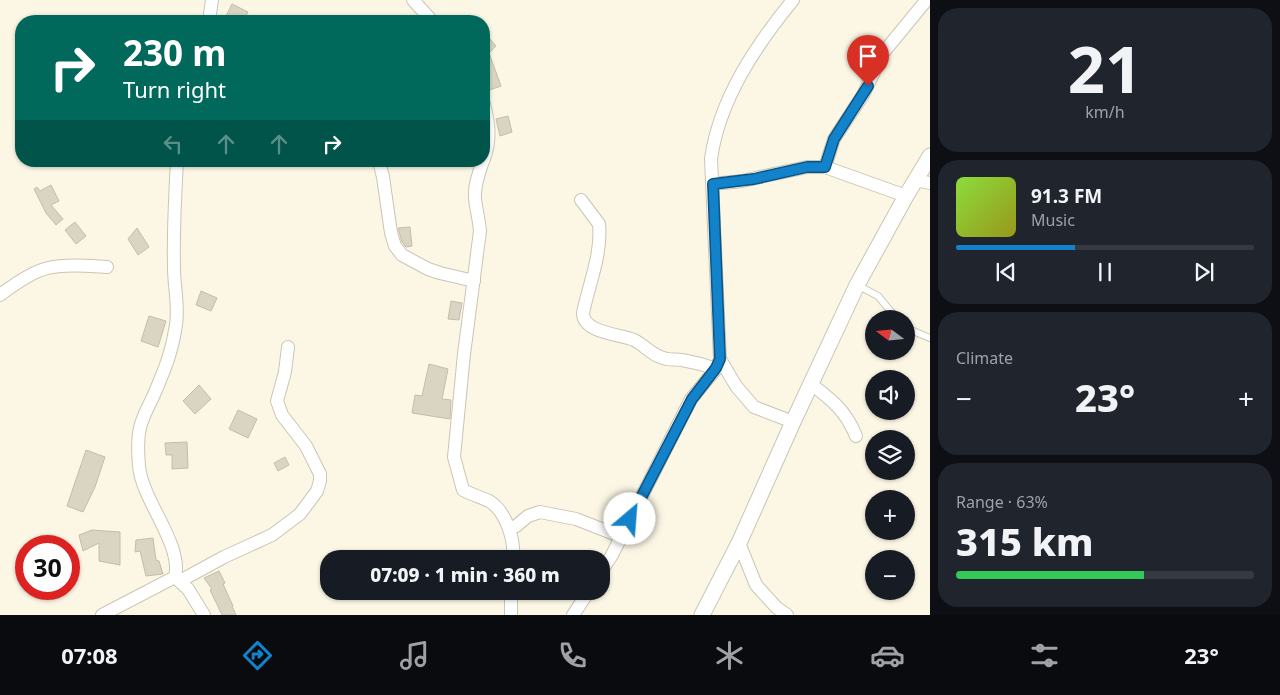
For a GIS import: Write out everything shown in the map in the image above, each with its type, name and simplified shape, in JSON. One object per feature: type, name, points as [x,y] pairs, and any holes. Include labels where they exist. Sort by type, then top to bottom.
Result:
[{"type":"street","points":[[210,15],[212,0]]},
{"type":"street","points":[[413,0],[427,15]]},
{"type":"street","points":[[793,0],[770,30],[723,109],[711,159],[718,364],[754,407],[793,422]]},
{"type":"street","points":[[825,167],[834,139],[863,95],[883,53],[926,2]]},
{"type":"street","points":[[702,615],[739,543],[857,285],[906,196],[923,182],[930,156]]},
{"type":"street","points":[[177,167],[174,203],[174,257],[178,309],[170,356],[140,427],[138,448],[140,480],[171,545],[175,557],[177,579],[188,588],[204,615]]},
{"type":"street","points":[[380,167],[391,233],[402,255],[434,271],[474,281]]},
{"type":"street","points":[[481,167],[475,190],[480,231],[464,354],[454,457],[463,490],[475,497],[490,502],[502,515],[509,528],[514,550]]},
{"type":"street","points":[[713,184],[757,179],[779,172],[807,167],[825,167],[906,196]]},
{"type":"street","points":[[581,200],[600,228],[598,254],[583,312],[583,318],[586,322],[605,332],[634,340],[653,354],[667,359],[718,364]]},
{"type":"street","points":[[0,295],[46,268],[70,266],[107,267]]},
{"type":"street","points":[[102,615],[272,535],[300,514],[317,491],[320,474],[306,446],[282,415],[277,401],[285,372],[288,347]]},
{"type":"street","points":[[610,557],[688,406],[718,364]]},
{"type":"street","points":[[811,384],[830,398],[841,410],[850,421],[856,436]]},
{"type":"street","points":[[509,528],[516,526],[528,516],[540,512],[576,519],[622,537]]},
{"type":"street","points":[[739,543],[756,585],[777,608],[787,615]]},
{"type":"street","points":[[511,600],[511,615]]},
{"type":"street","points":[[573,615],[583,600]]},
{"type":"lane","points":[[857,285],[878,296],[890,310]]},
{"type":"lane","points":[[915,332],[930,338]]},
{"type":"building","points":[[232,4],[248,12],[246,15],[226,15]]},
{"type":"building","points":[[490,39],[496,46],[490,52]]},
{"type":"building","points":[[490,56],[501,86],[490,90]]},
{"type":"building","points":[[508,116],[512,132],[500,136],[496,119]]},
{"type":"building","points":[[51,185],[59,201],[51,205],[63,219],[56,225],[46,213],[34,189],[37,187],[40,191]]},
{"type":"building","points":[[75,222],[86,236],[76,244],[65,230]]},
{"type":"building","points":[[410,227],[412,246],[406,247],[402,242],[398,228]]},
{"type":"building","points":[[137,228],[149,247],[138,255],[128,239]]},
{"type":"building","points":[[201,291],[217,298],[211,311],[196,305]]},
{"type":"building","points":[[451,301],[462,303],[459,320],[448,319]]},
{"type":"building","points":[[149,316],[166,321],[158,347],[141,341]]},
{"type":"building","points":[[429,364],[448,369],[442,399],[451,400],[450,419],[412,413],[415,395],[422,396]]},
{"type":"building","points":[[199,385],[211,399],[195,414],[183,401]]},
{"type":"building","points":[[238,410],[257,419],[248,438],[229,429]]},
{"type":"building","points":[[187,442],[188,468],[172,469],[172,455],[166,455],[165,443]]},
{"type":"building","points":[[86,450],[105,457],[95,487],[83,512],[67,506]]},
{"type":"building","points":[[285,457],[289,465],[278,471],[274,463]]},
{"type":"building","points":[[92,530],[120,532],[120,565],[99,561],[99,543],[83,551],[79,535]]},
{"type":"building","points":[[153,538],[156,560],[159,561],[163,574],[146,576],[140,551],[135,552],[136,540]]},
{"type":"building","points":[[219,571],[236,615],[222,615],[210,590],[212,589],[204,578]]},
{"type":"route","points":[[630,519],[692,399],[716,368],[720,359],[713,184],[754,179],[807,167],[825,167],[834,139],[868,86]]}]
